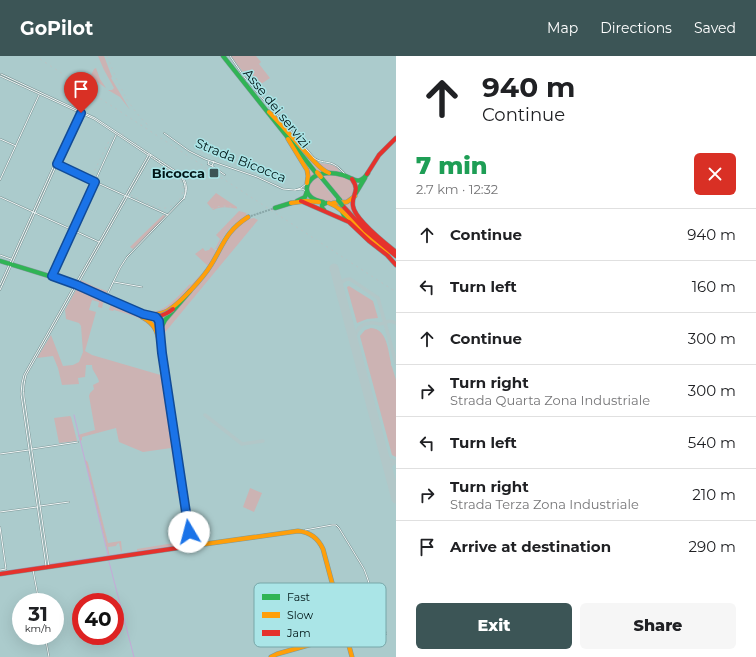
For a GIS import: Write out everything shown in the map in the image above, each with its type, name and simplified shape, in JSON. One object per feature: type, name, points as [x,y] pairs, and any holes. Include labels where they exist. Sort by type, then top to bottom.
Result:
[{"type":"main road","name":"Asse dei servizi","points":[[224,56],[316,172]]},
{"type":"main road","name":"Asse dei servizi","points":[[224,56],[316,172]]},
{"type":"main road","points":[[269,112],[296,144],[320,168],[332,174]]},
{"type":"main road","points":[[277,124],[306,167],[308,174],[308,188],[313,199],[336,205],[359,228],[396,255]]},
{"type":"main road","points":[[291,203],[301,201],[326,203],[347,202],[355,194],[379,155],[396,138]]},
{"type":"main road","points":[[316,172],[365,230],[396,255]]},
{"type":"main road","points":[[275,208],[304,198],[314,176],[339,174],[361,180],[368,173]]},
{"type":"main road","points":[[349,177],[355,184],[356,190],[352,205],[356,213],[396,255]]},
{"type":"main road","points":[[301,201],[326,212],[340,216],[342,211]]},
{"type":"main road","points":[[326,203],[323,204],[322,207],[326,212]]},
{"type":"main road","points":[[342,211],[347,221]]},
{"type":"main road","points":[[332,214],[347,221],[387,255],[396,265]]},
{"type":"main road","points":[[160,330],[165,320],[210,267],[223,240],[229,232],[235,225],[248,217]]},
{"type":"main road","points":[[0,261],[52,276],[149,316],[156,317],[159,320],[162,353],[189,532],[189,546]]},
{"type":"main road","points":[[121,306],[142,316],[160,317],[173,309],[192,289]]},
{"type":"main road","points":[[160,346],[158,326],[161,314],[192,289]]},
{"type":"main road","points":[[106,298],[152,323],[158,332],[162,353]]},
{"type":"main road","points":[[149,316],[164,312]]},
{"type":"main road","points":[[0,574],[48,565],[109,558],[296,530],[312,535],[319,541],[323,549],[332,583]]},
{"type":"main road","points":[[189,539],[193,544],[197,545]]},
{"type":"main road","points":[[172,548],[182,545],[189,539]]},
{"type":"main road","points":[[271,657],[276,654],[302,647]]},
{"type":"main road","points":[[349,647],[352,657]]},
{"type":"street","points":[[230,56],[245,78],[314,158],[321,162],[333,164],[349,177]]},
{"type":"street","points":[[0,72],[1,74],[39,93],[95,118],[181,175],[185,181],[186,193],[183,200],[127,257],[120,268],[106,298]]},
{"type":"street","points":[[1,74],[0,77],[39,93]]},
{"type":"street","points":[[0,180],[39,93]]},
{"type":"street","points":[[0,290],[80,112]]},
{"type":"street","points":[[52,276],[117,133]]},
{"type":"street","name":"Strada Bicocca","points":[[164,133],[195,154],[257,177],[280,188],[304,190],[308,188]]},
{"type":"street","points":[[0,139],[16,146]]},
{"type":"street","points":[[48,565],[42,534],[22,395],[22,382],[24,375],[78,286],[100,243],[150,155]]},
{"type":"street","points":[[209,160],[208,164],[225,175]]},
{"type":"street","points":[[212,166],[214,162]]},
{"type":"street","points":[[56,164],[168,215]]},
{"type":"street","points":[[339,168],[341,172],[339,174]]},
{"type":"street","points":[[292,190],[308,188]]},
{"type":"street","points":[[0,197],[100,243]]},
{"type":"street","points":[[0,285],[19,246]]},
{"type":"street","points":[[0,255],[12,259]]},
{"type":"street","points":[[113,282],[142,286]]},
{"type":"street","points":[[22,392],[26,375],[78,286]]},
{"type":"street","points":[[75,290],[78,286]]},
{"type":"street","points":[[0,454],[78,442]]},
{"type":"street","points":[[30,449],[48,565]]},
{"type":"street","points":[[0,512],[69,502]]},
{"type":"street","points":[[305,530],[332,525],[338,526],[364,570],[369,583]]},
{"type":"street","points":[[0,527],[6,569],[0,570]]},
{"type":"street","points":[[33,569],[37,593]]},
{"type":"street","points":[[47,645],[49,657]]},
{"type":"shaded area","points":[[98,56],[104,56],[112,77],[111,78],[130,110],[120,97],[108,90],[112,90],[114,88]]},
{"type":"shaded area","points":[[231,56],[256,56],[261,62],[259,64],[270,78],[258,86],[259,88],[257,90]]},
{"type":"shaded area","points":[[96,68],[100,79],[106,88],[90,77]]},
{"type":"shaded area","points":[[293,146],[314,173],[318,171],[299,147],[326,173],[315,175],[309,180],[306,166]]},
{"type":"shaded area","points":[[309,154],[320,163],[329,164],[336,167],[340,172],[330,172],[322,168]]},
{"type":"shaded area","points":[[326,174],[343,176],[352,181],[355,191],[352,197],[345,201],[325,202],[311,196],[308,191],[308,185],[311,180]],"holes":[[[322,177],[341,200],[336,200],[318,178]]]},
{"type":"shaded area","points":[[216,193],[237,207],[237,209],[225,207],[213,210],[207,203]]},
{"type":"shaded area","points":[[353,198],[352,205],[355,212],[379,239],[345,205],[341,206],[377,242],[334,204],[346,203]]},
{"type":"shaded area","points":[[239,211],[246,213],[247,216],[233,226],[223,238],[217,249],[215,249],[220,239],[216,235]]},
{"type":"shaded area","points":[[163,215],[166,216],[133,249],[130,247]]},
{"type":"shaded area","points":[[248,217],[249,219],[254,218],[258,220],[162,336],[163,352],[161,330],[162,324],[209,270],[226,237],[233,228]]},
{"type":"shaded area","points":[[211,247],[216,251],[208,266],[195,254],[203,248],[205,251],[209,250]]},
{"type":"shaded area","points":[[201,274],[192,286],[172,305],[165,310],[151,315],[143,313],[108,297],[109,294],[144,311],[157,311],[175,299]]},
{"type":"shaded area","points":[[81,280],[107,291],[107,294],[104,296],[79,285]]},
{"type":"shaded area","points":[[349,286],[373,301],[378,318],[367,319],[357,323],[347,287]]},
{"type":"shaded area","points":[[79,288],[104,299],[102,308],[98,307],[99,302],[92,300],[89,310],[96,312],[85,351],[92,355],[164,376],[181,493],[179,494],[176,492],[178,491],[171,448],[143,452],[119,442],[116,428],[82,437],[82,440],[80,441],[78,435],[95,430],[89,396],[94,389],[93,385],[99,382],[92,365],[86,365],[85,377],[78,378],[79,384],[62,385],[58,368],[53,356],[37,358],[51,335],[63,366],[73,365],[79,362],[83,352],[81,326],[79,323],[66,319],[65,310],[76,290]]},
{"type":"shaded area","points":[[111,303],[148,320],[152,324],[158,339],[155,332],[146,322],[134,316],[109,310]]},
{"type":"shaded area","points":[[371,328],[376,329],[384,336],[388,346],[391,365],[396,380],[396,457],[392,455],[360,336],[365,330]]},
{"type":"shaded area","points":[[70,416],[77,441],[59,443],[54,418]]},
{"type":"shaded area","points":[[85,460],[88,463],[108,543],[121,541],[121,552],[119,543],[116,546],[108,547],[110,557],[109,557]]},
{"type":"shaded area","points":[[250,488],[262,493],[254,512],[243,507]]},
{"type":"shaded area","points":[[184,514],[186,539],[180,545],[114,556],[137,551],[137,549],[178,541],[183,535],[184,531],[181,515]]},
{"type":"waterway","points":[[50,564],[176,546],[184,541],[186,532],[164,393],[164,381]]},
{"type":"waterway","points":[[74,415],[108,555]]},
{"type":"waterway","points":[[108,558],[134,657]]},
{"type":"waterway","points":[[0,572],[45,565]]},
{"type":"taxiway","points":[[340,289],[342,282],[350,279],[378,298],[396,363]]},
{"type":"taxiway","points":[[355,347],[355,335],[362,326],[371,323],[380,324],[389,321],[396,323]]},
{"type":"taxiway","points":[[205,415],[242,444],[263,441]]},
{"type":"taxiway","points":[[383,452],[389,459],[396,462]]},
{"type":"taxiway","points":[[389,473],[390,466],[396,462]]},
{"type":"taxiway","points":[[389,475],[396,482]]},
{"type":"taxiway","points":[[396,487],[394,492],[396,497]]},
{"type":"runway","points":[[334,268],[396,499]]},
{"type":"tunnel","points":[[248,217],[275,208]]},
{"type":"railway","points":[[107,56],[124,94],[141,118],[149,126]]},
{"type":"railway","points":[[40,59],[396,292]]},
{"type":"railway","points":[[92,176],[110,139],[118,134],[127,135]]},
{"type":"railway","points":[[131,195],[155,207],[166,208],[174,205],[180,199],[183,191],[181,181],[173,170],[150,156],[134,141]]},
{"type":"railway","points":[[212,209],[227,206],[250,215]]},
{"type":"traffic: fast","points":[[223,56],[316,173]]},
{"type":"traffic: fast","points":[[323,202],[311,197],[307,190],[308,183],[317,175],[332,173],[343,175],[354,180],[359,180],[365,177],[368,173]]},
{"type":"traffic: fast","points":[[321,177],[340,200]]},
{"type":"traffic: fast","points":[[356,193],[365,178]]},
{"type":"traffic: fast","points":[[297,201],[305,197],[307,191]]},
{"type":"traffic: fast","points":[[338,200],[342,205]]},
{"type":"traffic: fast","points":[[275,208],[291,203]]},
{"type":"traffic: fast","points":[[324,210],[322,205],[326,203]]},
{"type":"traffic: fast","points":[[342,211],[346,220]]},
{"type":"traffic: fast","points":[[0,261],[75,284],[142,316]]},
{"type":"traffic: fast","points":[[161,328],[165,320],[190,291]]},
{"type":"traffic: fast","points":[[189,534],[187,542],[189,546]]},
{"type":"traffic: fast","points":[[180,546],[184,544],[187,539]]},
{"type":"traffic: slow","points":[[269,112],[317,164],[329,173]]},
{"type":"traffic: slow","points":[[288,139],[307,170],[307,183]]},
{"type":"traffic: slow","points":[[317,172],[321,177]]},
{"type":"traffic: slow","points":[[333,203],[347,202],[355,196]]},
{"type":"traffic: slow","points":[[291,203],[306,201],[319,202]]},
{"type":"traffic: slow","points":[[329,203],[342,211],[359,228],[389,252]]},
{"type":"traffic: slow","points":[[153,315],[164,313],[177,304],[190,291],[207,271],[230,233],[248,217]]},
{"type":"traffic: slow","points":[[159,332],[158,322],[163,313]]},
{"type":"traffic: slow","points":[[142,317],[154,326],[161,348]]},
{"type":"traffic: slow","points":[[181,482],[190,540],[189,546]]},
{"type":"traffic: slow","points":[[198,545],[298,531],[306,533],[313,536],[323,549],[332,583]]},
{"type":"traffic: slow","points":[[271,657],[302,647]]},
{"type":"traffic: slow","points":[[349,647],[352,657]]},
{"type":"traffic: jam","points":[[367,174],[379,155],[396,138]]},
{"type":"traffic: jam","points":[[352,179],[356,187],[353,199],[355,212],[371,231],[396,252]]},
{"type":"traffic: jam","points":[[301,201],[349,222],[369,241],[387,255],[396,265]]},
{"type":"traffic: jam","points":[[342,205],[365,230],[396,256]]},
{"type":"traffic: jam","points":[[106,298],[143,314],[156,317],[159,320],[181,482]]},
{"type":"traffic: jam","points":[[142,316],[158,316],[166,314],[173,309]]},
{"type":"traffic: jam","points":[[0,574],[198,545]]},
{"type":"place","name":"Bicocca","points":[[214,173]]},
{"type":"route","points":[[81,113],[57,164],[95,182],[52,276],[77,285],[143,314],[156,317],[159,321],[162,353],[189,532]]}]
